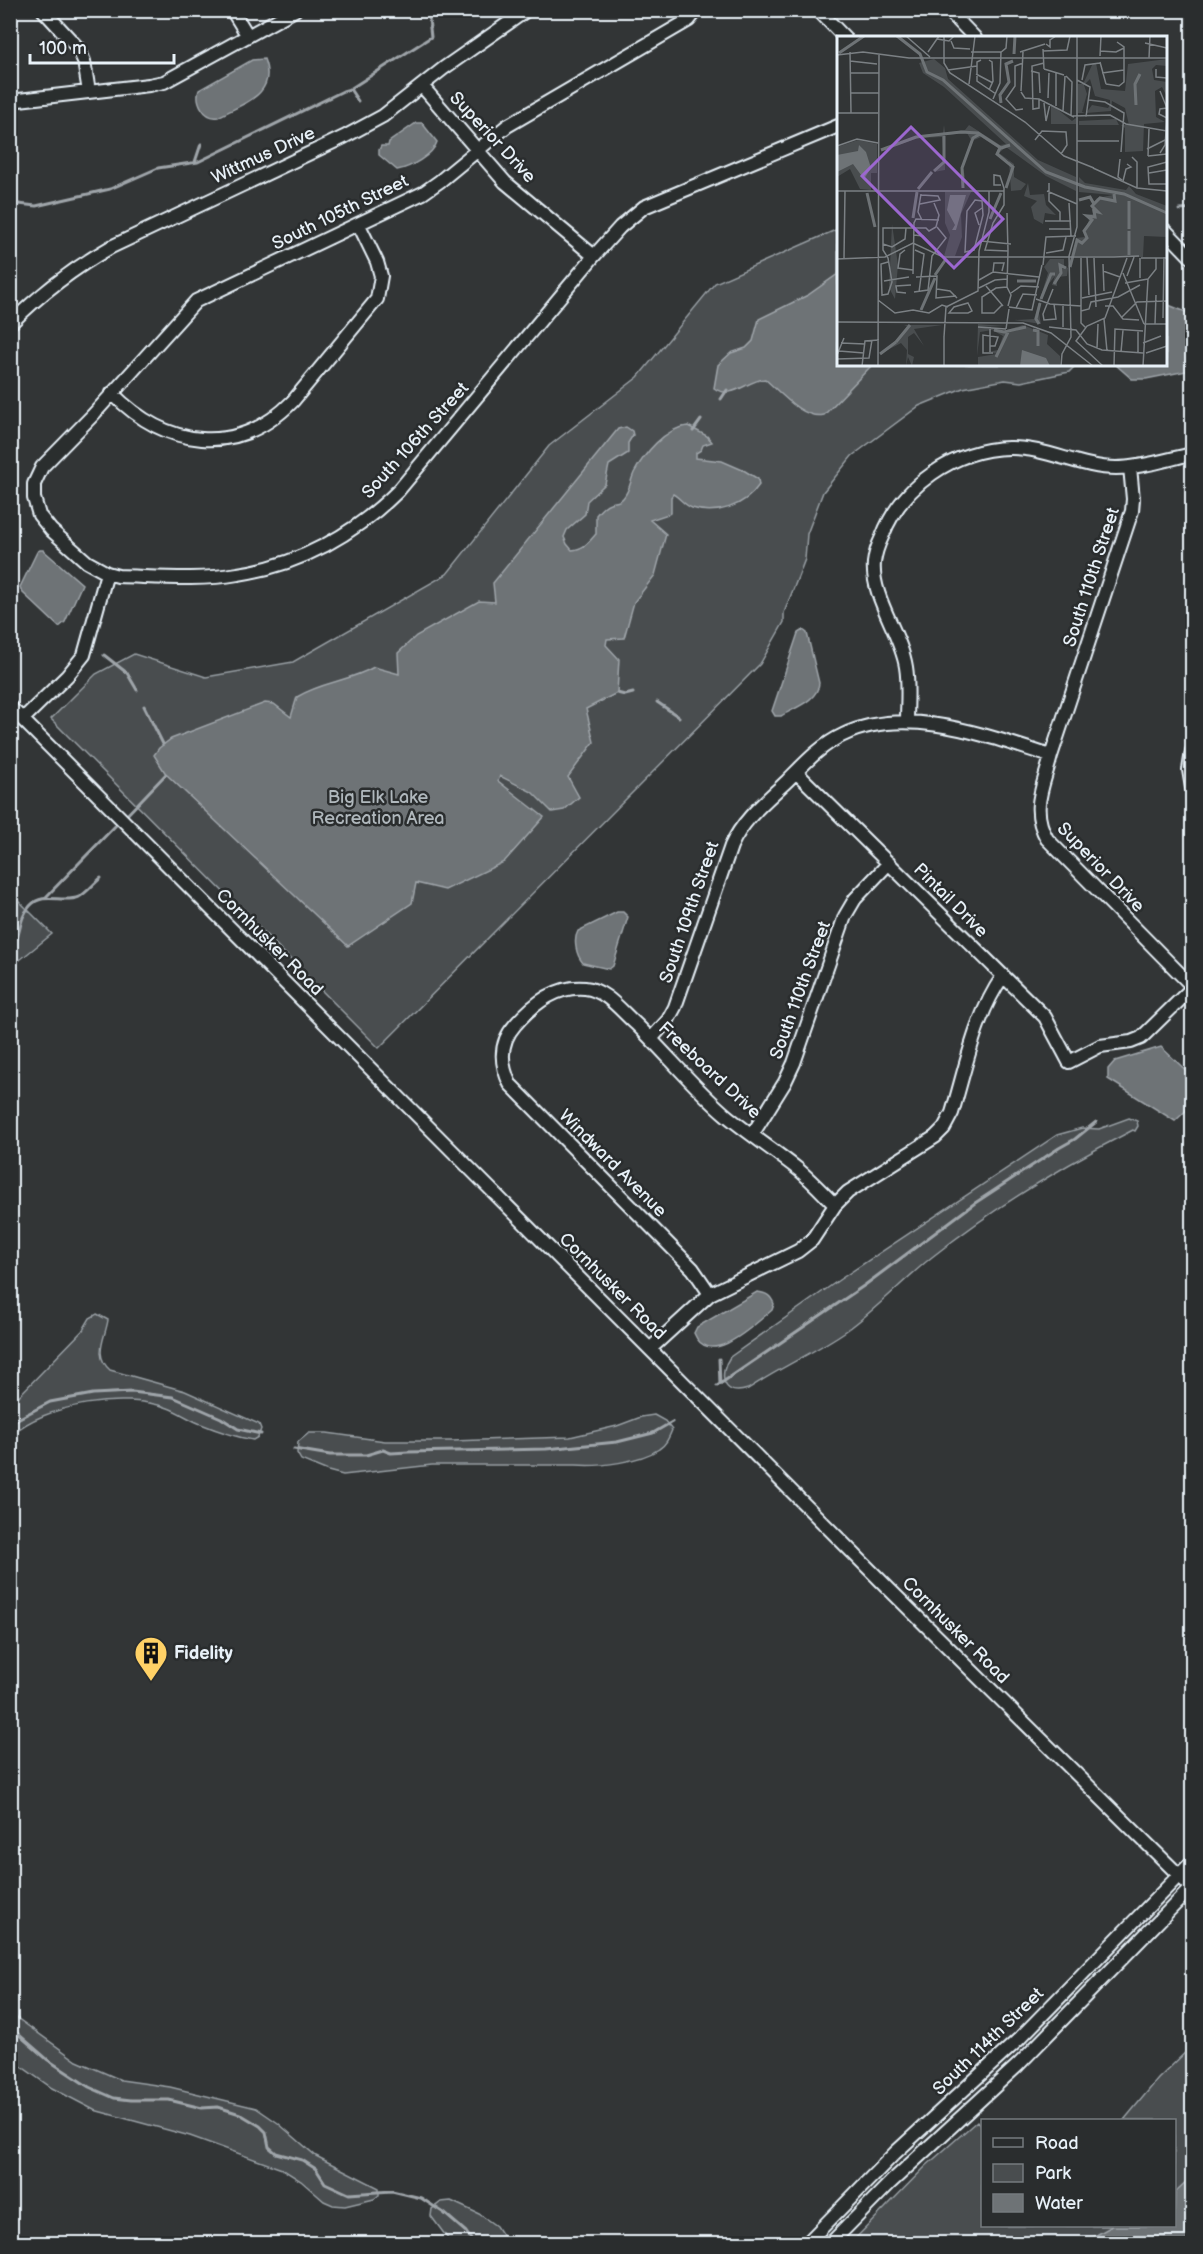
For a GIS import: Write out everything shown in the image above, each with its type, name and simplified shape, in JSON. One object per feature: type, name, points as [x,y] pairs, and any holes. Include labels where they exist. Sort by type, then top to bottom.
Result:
[{"type":"street","points":[[43,10],[78,48],[84,62],[88,92]]},
{"type":"street","points":[[232,10],[248,36]]},
{"type":"street","points":[[10,101],[164,82],[295,10]]},
{"type":"street","name":"Wittmus Drive","points":[[10,324],[55,283],[82,264],[122,242],[344,137],[383,116],[444,68],[527,10]]},
{"type":"street","name":"South 105th Street","points":[[107,573],[87,562],[39,515],[34,498],[34,484],[42,467],[196,301],[423,193],[441,181],[507,126],[689,20],[697,10]]},
{"type":"street","points":[[818,10],[842,36]]},
{"type":"street","points":[[948,10],[973,36]]},
{"type":"street","name":"Superior Drive","points":[[422,86],[505,182],[594,256]]},
{"type":"street","name":"South 106th Street","points":[[107,573],[118,576],[155,577],[237,575],[298,558],[344,534],[383,506],[399,490],[594,256],[620,227],[644,207],[837,126]]},
{"type":"street","points":[[112,393],[126,407],[151,425],[192,438],[213,440],[235,436],[264,426],[293,401],[377,299],[381,276],[377,262],[359,225]]},
{"type":"street","points":[[1167,232],[1192,258]]},
{"type":"street","points":[[1051,756],[981,735],[927,723],[907,722],[906,668],[879,590],[874,563],[885,526],[896,509],[932,473],[955,460],[982,451],[1018,448],[1036,450],[1099,467],[1130,467],[1192,454]]},
{"type":"street","name":"South 110th Street","points":[[1051,756],[1132,511],[1134,499],[1130,467]]},
{"type":"street","points":[[23,719],[67,676],[84,655],[107,573]]},
{"type":"street","name":"Cornhusker Road","points":[[10,707],[889,1589],[1192,1887]]},
{"type":"street","name":"South 109th Street","points":[[651,1039],[668,1020],[675,1007],[738,831],[817,751],[843,735],[874,724],[907,722]]},
{"type":"street","points":[[1192,751],[1189,770],[1192,788]]},
{"type":"street","name":"Superior Drive","points":[[1051,756],[1037,816],[1039,826],[1047,839],[1192,987]]},
{"type":"street","name":"Pintail Drive","points":[[796,772],[1045,1017],[1069,1062],[1100,1046],[1131,1042],[1141,1038],[1192,987]]},
{"type":"street","name":"South 110th Street","points":[[752,1135],[794,1063],[845,916],[855,899],[889,863]]},
{"type":"street","points":[[650,1349],[710,1294],[798,1251],[812,1240],[835,1205],[848,1192],[935,1137],[944,1128],[952,1113],[984,1011],[992,992],[1003,976]]},
{"type":"street","name":"Freeboard Drive","points":[[502,1053],[504,1043],[513,1027],[535,1004],[555,992],[570,988],[586,988],[599,992],[651,1039],[725,1114],[801,1172],[835,1205]]},
{"type":"street","name":"Windward Avenue","points":[[502,1053],[503,1066],[510,1084],[693,1269],[710,1294]]},
{"type":"street","name":"South 114th Street","points":[[806,2244],[895,2153],[1018,2040],[1192,1862]]},
{"type":"street","name":"South 114th Street","points":[[830,2244],[891,2182],[1018,2065],[1192,1887]]},
{"type":"green space","name":"Big Elk Lake Recreation Area","points":[[837,229],[837,366],[1075,366],[1069,372],[1021,382],[1005,380],[963,388],[919,406],[852,456],[823,492],[807,534],[805,559],[784,613],[784,622],[760,664],[379,1048],[51,719],[96,674],[134,654],[206,677],[293,662],[447,574],[549,446],[638,377],[715,283]]},
{"type":"green space","points":[[16,898],[52,934],[11,967],[11,933]]},
{"type":"green space","points":[[1129,1118],[1137,1121],[1138,1126],[1135,1131],[1133,1130],[1055,1173],[980,1221],[932,1257],[846,1331],[748,1389],[733,1390],[725,1383],[724,1370],[730,1357],[839,1280],[1057,1135],[1082,1128],[1099,1129]]},
{"type":"green space","points":[[97,1314],[108,1320],[101,1353],[102,1359],[110,1370],[185,1391],[259,1424],[261,1429],[258,1437],[253,1440],[234,1435],[214,1429],[168,1408],[130,1401],[108,1401],[64,1409],[44,1415],[11,1435],[11,1404],[83,1330],[90,1318]]},
{"type":"green space","points":[[654,1415],[665,1421],[672,1430],[664,1445],[651,1454],[607,1464],[432,1465],[343,1475],[301,1460],[297,1453],[298,1442],[309,1433],[327,1433],[385,1441],[570,1437]]},
{"type":"green space","points":[[10,2013],[77,2061],[121,2080],[170,2087],[256,2108],[278,2123],[316,2156],[379,2188],[379,2195],[374,2199],[345,2206],[333,2205],[324,2201],[301,2181],[282,2169],[190,2136],[94,2110],[52,2088],[11,2059]]},
{"type":"green space","points":[[1192,2046],[1192,2243],[850,2244],[926,2166],[977,2121],[981,2126],[981,2227],[1176,2227],[1176,2119],[1125,2119],[1158,2079]]},
{"type":"green space","points":[[451,2201],[479,2214],[496,2226],[507,2243],[451,2243],[431,2216],[432,2209],[441,2202]]},
{"type":"water","points":[[264,59],[267,71],[266,81],[256,96],[218,117],[205,112],[198,99],[199,90],[252,60]]},
{"type":"water","points":[[416,123],[422,123],[437,142],[435,147],[420,160],[397,170],[379,155],[379,150],[381,146],[388,146],[389,142]]},
{"type":"water","points":[[837,275],[837,366],[871,366],[824,415],[808,413],[800,409],[765,379],[733,391],[727,392],[714,388],[718,365],[731,353],[746,348],[753,341],[759,319],[808,295]]},
{"type":"water","points":[[1167,304],[1192,317],[1192,370],[1146,379],[1132,379],[1117,366],[1167,366]]},
{"type":"water","points":[[688,426],[707,436],[712,442],[703,445],[696,453],[696,458],[722,461],[758,479],[759,485],[738,504],[711,511],[692,508],[673,494],[671,513],[650,520],[666,534],[655,575],[634,602],[624,638],[607,639],[606,645],[619,659],[617,693],[586,709],[594,742],[568,777],[579,797],[564,810],[552,812],[532,792],[500,776],[498,781],[544,817],[504,862],[445,890],[416,883],[412,903],[348,946],[166,774],[154,755],[171,739],[265,703],[274,704],[291,717],[297,697],[374,667],[399,674],[398,653],[416,636],[479,601],[495,602],[493,583],[618,429],[626,427],[632,431],[628,453],[609,465],[605,484],[587,501],[585,514],[567,530],[564,537],[572,550],[583,547],[596,534],[596,515],[606,505],[623,498],[634,473],[649,450],[671,432]]},
{"type":"water","points":[[40,550],[43,550],[82,584],[65,622],[59,627],[22,592],[20,587]]},
{"type":"water","points":[[803,630],[807,633],[819,683],[818,689],[804,703],[781,716],[775,716],[772,711],[798,633]]},
{"type":"water","points":[[617,912],[623,912],[628,917],[613,966],[609,969],[583,963],[576,947],[578,931]]},
{"type":"water","points":[[1161,1047],[1192,1076],[1192,1105],[1175,1121],[1108,1079],[1108,1069],[1115,1061]]},
{"type":"water","points":[[757,1292],[770,1297],[774,1304],[772,1310],[732,1341],[721,1346],[710,1347],[701,1343],[694,1333],[697,1327]]},
{"type":"water","points":[[1192,2178],[1192,2243],[1062,2243],[1093,2237],[1110,2227],[1176,2227],[1176,2191]]},
{"type":"waterway","points":[[350,89],[431,37],[429,19]]},
{"type":"waterway","points":[[10,203],[36,206],[110,189],[158,168],[198,162],[343,91],[350,89],[358,101]]},
{"type":"waterway","points":[[195,162],[201,144]]},
{"type":"waterway","points":[[1180,210],[1192,209]]},
{"type":"waterway","points":[[721,399],[727,390]]},
{"type":"waterway","points":[[693,431],[701,420]]},
{"type":"waterway","points":[[104,655],[127,673],[137,690]]},
{"type":"waterway","points":[[617,693],[625,695],[633,693]]},
{"type":"waterway","points":[[657,702],[679,717]]},
{"type":"waterway","points":[[144,706],[163,744]]},
{"type":"waterway","points":[[124,818],[166,774]]},
{"type":"waterway","points":[[46,897],[119,822]]},
{"type":"waterway","points":[[10,953],[23,917],[30,906],[41,899],[79,897],[101,878]]},
{"type":"waterway","points":[[717,1386],[865,1285],[975,1203],[1075,1139],[1096,1122]]},
{"type":"waterway","points":[[719,1359],[720,1384]]},
{"type":"waterway","points":[[10,1423],[50,1402],[93,1394],[132,1392],[173,1397],[221,1418],[238,1429],[261,1434]]},
{"type":"waterway","points":[[294,1449],[330,1455],[366,1455],[383,1450],[391,1453],[546,1449],[617,1442],[653,1433],[672,1422]]},
{"type":"waterway","points":[[10,2027],[48,2060],[89,2087],[114,2098],[169,2100],[202,2108],[218,2107],[240,2114],[266,2132],[269,2147],[276,2153],[302,2160],[316,2169],[325,2183],[349,2194],[392,2191],[421,2198],[444,2213],[466,2232],[474,2244]]},
{"type":"place","name":"Fidelity","points":[[151,1682]]}]
